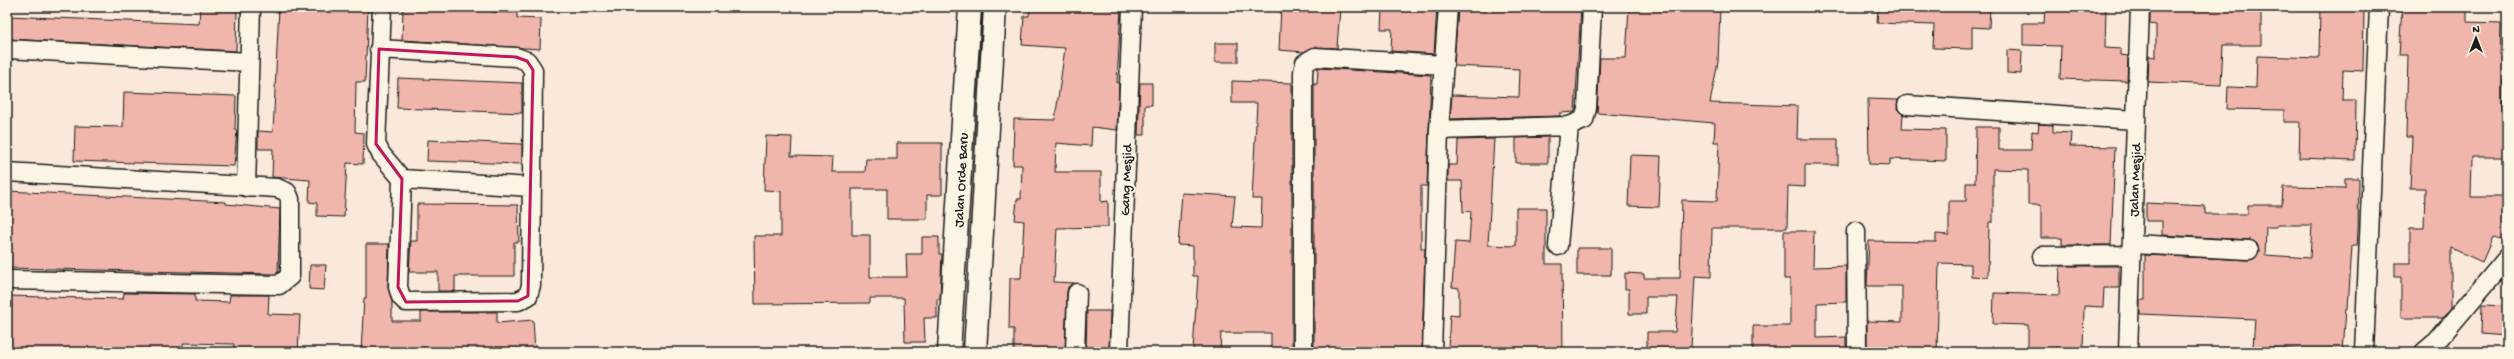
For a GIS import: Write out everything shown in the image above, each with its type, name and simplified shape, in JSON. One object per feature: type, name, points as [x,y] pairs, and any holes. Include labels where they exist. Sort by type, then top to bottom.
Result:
[{"type":"main road","name":"Jalan Orde Baru","points":[[949,352],[970,7]]},
{"type":"main road","name":"Jalan Orde Baru","points":[[976,352],[995,7]]},
{"type":"street","points":[[246,187],[251,7]]},
{"type":"street","points":[[380,49],[516,57],[527,62],[533,70],[531,285],[528,296],[518,301],[406,302],[401,297],[398,288],[402,179],[381,154],[376,144],[380,49],[382,7]]},
{"type":"street","name":"Gang Mesjid","points":[[1119,352],[1132,7]]},
{"type":"street","points":[[1432,352],[1439,130],[1448,7]]},
{"type":"street","points":[[1439,130],[1569,126],[1584,120],[1586,114],[1592,7]]},
{"type":"street","name":"Jalan Mesjid","points":[[2128,352],[2140,7]]},
{"type":"street","points":[[2364,352],[2379,7]]},
{"type":"street","points":[[7,49],[249,62]]},
{"type":"street","points":[[1303,352],[1303,72],[1305,63],[1314,57],[1444,64]]},
{"type":"street","points":[[1907,105],[2136,120]]},
{"type":"street","points":[[1558,246],[1569,126]]},
{"type":"street","points":[[7,172],[276,188],[287,192],[290,199],[290,276],[279,285],[7,280]]},
{"type":"street","points":[[402,179],[532,186]]},
{"type":"street","points":[[1856,231],[1857,352]]},
{"type":"street","points":[[2042,256],[2132,250],[2249,250]]},
{"type":"street","points":[[2424,352],[2437,342],[2507,258]]},
{"type":"street","points":[[1075,352],[1077,293]]},
{"type":"highlighted area","points":[[379,49],[516,57],[527,61],[533,70],[528,296],[518,301],[406,302],[398,287],[402,179],[376,144]]},
{"type":"building","points":[[200,7],[237,7],[236,51],[7,39],[7,16],[199,24]]},
{"type":"building","points":[[279,7],[368,7],[365,82],[356,82],[355,132],[364,133],[363,164],[347,163],[344,217],[317,216],[317,203],[309,202],[310,180],[272,177],[273,149],[258,149],[258,131],[273,132]]},
{"type":"building","points":[[453,7],[493,7],[492,12],[517,13],[517,18],[541,19],[540,49],[402,40],[403,8],[453,10]]},
{"type":"building","points":[[1030,7],[1121,7],[1117,83],[1119,83],[1117,130],[1092,127],[1091,146],[1056,143],[1055,172],[1101,172],[1101,202],[1108,201],[1108,227],[1057,228],[1054,282],[1075,283],[1068,287],[1067,293],[1065,352],[1014,352],[1014,329],[1009,329],[1010,278],[1021,278],[1024,221],[1015,220],[1017,199],[1021,199],[1022,165],[1013,165],[1014,119],[1055,120],[1065,48],[1022,45],[1024,16],[1029,16]]},
{"type":"building","points":[[1281,7],[1340,7],[1337,48],[1316,47],[1304,52],[1279,50]]},
{"type":"building","points":[[1390,7],[1437,7],[1434,54],[1391,51],[1392,29],[1381,29],[1382,9],[1390,10]]},
{"type":"building","points":[[1458,7],[1581,7],[1575,112],[1560,113],[1560,116],[1450,119],[1452,95],[1519,97],[1520,69],[1454,66]]},
{"type":"building","points":[[1629,7],[1720,7],[1718,62],[1710,103],[1798,106],[1797,139],[1838,139],[1838,165],[1805,165],[1805,187],[1788,186],[1787,228],[1712,228],[1711,277],[1695,276],[1691,348],[1647,349],[1647,332],[1675,332],[1678,297],[1646,297],[1646,314],[1629,314],[1629,289],[1625,289],[1625,273],[1644,274],[1644,278],[1680,278],[1682,200],[1717,201],[1719,142],[1714,142],[1715,123],[1597,113],[1600,58],[1626,58]]},
{"type":"building","points":[[1878,7],[1990,7],[1989,28],[1972,27],[1972,49],[1933,48],[1934,25],[1877,23]]},
{"type":"building","points":[[2045,7],[2106,7],[2105,48],[2121,49],[2121,55],[2128,56],[2127,81],[2060,79],[2061,46],[2023,45],[2023,23],[2044,23]]},
{"type":"building","points":[[2150,7],[2261,7],[2261,45],[2223,45],[2221,85],[2148,82],[2149,56],[2156,57],[2156,25],[2150,24]]},
{"type":"building","points":[[2320,7],[2364,8],[2363,71],[2343,70],[2342,100],[2356,100],[2355,160],[2299,158],[2300,122],[2284,122],[2284,110],[2227,109],[2228,87],[2256,88],[2257,56],[2319,58]]},
{"type":"building","points":[[2402,7],[2467,7],[2467,22],[2501,23],[2500,56],[2507,56],[2507,81],[2503,81],[2502,116],[2503,131],[2507,131],[2507,157],[2472,157],[2471,197],[2507,197],[2507,240],[2493,237],[2482,262],[2451,248],[2451,309],[2442,318],[2401,318],[2401,277],[2395,277],[2395,263],[2410,263],[2410,228],[2424,228],[2425,188],[2410,188],[2412,137],[2406,137],[2408,55],[2399,55]]},
{"type":"building","points":[[1215,43],[1238,43],[1238,62],[1215,62]]},
{"type":"building","points":[[2007,50],[2022,51],[2021,74],[2007,73]]},
{"type":"building","points":[[1318,68],[1431,75],[1427,186],[1421,186],[1421,248],[1425,248],[1422,352],[1314,352],[1314,84],[1317,84]]},
{"type":"building","points":[[398,78],[522,83],[522,113],[397,108]]},
{"type":"building","points":[[1232,81],[1292,83],[1292,352],[1271,352],[1271,333],[1221,333],[1220,352],[1193,350],[1198,276],[1193,276],[1193,246],[1178,245],[1182,193],[1235,196],[1232,227],[1261,228],[1262,199],[1252,199],[1257,103],[1232,103]]},
{"type":"building","points":[[1140,83],[1152,83],[1152,105],[1145,105],[1145,135],[1138,135]]},
{"type":"building","points":[[124,92],[236,96],[235,130],[237,130],[234,166],[74,161],[75,126],[123,127]]},
{"type":"building","points":[[1868,99],[1898,100],[1897,109],[1903,114],[1902,129],[1946,130],[1946,161],[1890,159],[1890,165],[1869,164]]},
{"type":"building","points":[[2039,124],[2053,125],[2053,132],[2071,133],[2070,146],[2115,147],[2111,245],[2062,245],[2062,238],[2041,238],[2041,205],[2028,205],[2028,170],[1993,169],[1993,222],[1989,222],[1988,277],[1971,276],[1971,264],[1939,263],[1937,352],[1867,352],[1867,321],[1902,322],[1902,286],[1867,286],[1869,241],[1936,242],[1936,234],[1949,235],[1949,201],[1966,201],[1966,183],[1975,183],[1976,127],[1999,127],[1999,150],[2031,150],[2032,131],[2038,132]]},
{"type":"building","points":[[766,136],[792,137],[791,156],[833,157],[832,172],[865,172],[866,159],[897,159],[897,143],[942,143],[942,195],[927,195],[927,219],[887,219],[887,189],[852,189],[852,235],[870,235],[870,277],[907,277],[906,254],[922,254],[922,237],[939,237],[939,254],[942,254],[940,299],[937,299],[937,318],[924,318],[925,342],[905,342],[904,298],[870,298],[870,303],[755,304],[754,236],[781,236],[781,191],[764,190]]},
{"type":"building","points":[[1548,137],[1548,163],[1516,163],[1516,138]]},
{"type":"building","points":[[1494,139],[1488,245],[1516,246],[1516,208],[1546,208],[1546,264],[1562,264],[1563,352],[1486,352],[1448,349],[1450,315],[1459,316],[1459,288],[1452,287],[1455,242],[1469,243],[1471,211],[1463,212],[1462,181],[1448,181],[1448,165],[1457,165],[1458,140]]},
{"type":"building","points":[[428,140],[522,144],[522,164],[427,161]]},
{"type":"building","points":[[1630,155],[1661,156],[1659,207],[1628,206]]},
{"type":"building","points":[[2345,178],[2359,178],[2357,246],[2352,246],[2348,308],[2346,308],[2343,352],[2253,347],[2255,319],[2140,314],[2140,300],[2145,300],[2145,255],[2248,260],[2254,259],[2259,251],[2258,245],[2250,240],[2162,235],[2162,221],[2146,221],[2146,203],[2205,206],[2205,214],[2248,214],[2248,205],[2282,205],[2283,187],[2345,188]],"holes":[[[2277,225],[2312,225],[2310,258],[2265,255],[2266,227],[2277,227]]]},
{"type":"building","points":[[7,191],[226,202],[226,204],[280,209],[278,272],[275,274],[7,268]]},
{"type":"building","points":[[417,204],[518,205],[519,242],[514,242],[514,276],[455,276],[455,291],[438,291],[438,272],[409,272],[411,241],[417,241]]},
{"type":"building","points":[[1784,231],[1814,231],[1813,267],[1846,266],[1846,302],[1817,303],[1817,338],[1846,337],[1846,352],[1753,352],[1753,326],[1790,326],[1790,279],[1784,279]]},
{"type":"building","points":[[366,244],[389,244],[388,287],[392,302],[392,321],[421,321],[421,312],[497,312],[497,323],[533,320],[535,352],[361,352],[364,298],[366,298]]},
{"type":"building","points":[[1577,248],[1611,248],[1611,275],[1577,275]]},
{"type":"building","points":[[310,265],[326,265],[324,290],[309,289]]},
{"type":"building","points":[[2060,266],[2119,266],[2119,288],[2104,288],[2103,307],[2084,306],[2083,352],[2028,352],[2028,325],[1993,324],[1994,293],[2059,295]]},
{"type":"building","points":[[124,293],[195,294],[195,301],[229,302],[230,295],[269,295],[268,314],[300,315],[298,352],[233,352],[234,344],[183,343],[183,352],[9,352],[7,296],[123,299]]},
{"type":"building","points":[[2482,305],[2507,306],[2507,336],[2481,334]]},
{"type":"building","points":[[1087,311],[1110,311],[1109,352],[1086,352]]}]
